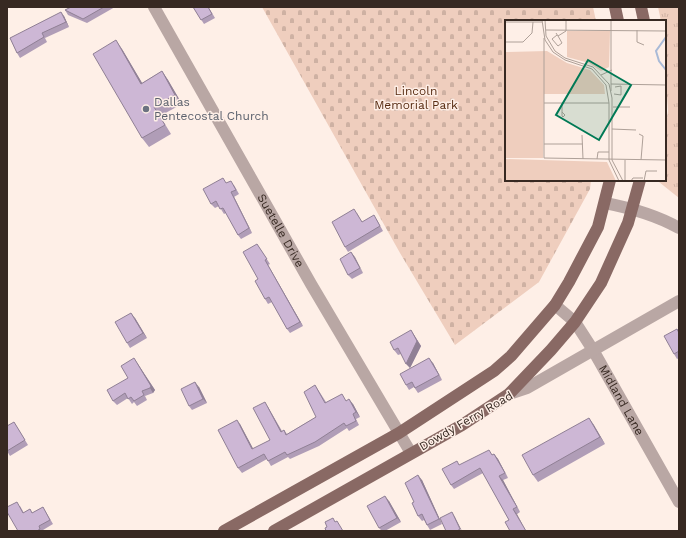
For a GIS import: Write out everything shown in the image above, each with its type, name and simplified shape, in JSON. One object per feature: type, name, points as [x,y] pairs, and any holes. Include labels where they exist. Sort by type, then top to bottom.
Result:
[{"type":"main road","points":[[615,7],[618,20]]},
{"type":"main road","points":[[641,7],[644,20]]},
{"type":"main road","name":"Dowdy Ferry Road","points":[[224,531],[399,433],[494,371],[511,356],[555,305],[598,227],[610,181]]},
{"type":"main road","points":[[509,394],[551,350],[575,322],[609,267],[632,208],[640,181]]},
{"type":"main road","name":"Dowdy Ferry Road","points":[[274,531],[462,425],[509,394]]},
{"type":"street","name":"Suetelle Drive","points":[[154,7],[411,453]]},
{"type":"street","points":[[605,203],[632,208],[662,219],[679,228]]},
{"type":"street","name":"Dowdy Ferry Road","points":[[509,394],[527,388],[679,301]]},
{"type":"street","name":"Midland Lane","points":[[555,305],[575,322],[593,350],[679,502]]},
{"type":"green space","name":"Lincoln Memorial Park","points":[[262,7],[593,7],[596,20],[505,20],[505,181],[591,181],[590,189],[539,282],[455,345],[400,253]]},
{"type":"green space","points":[[658,7],[679,7],[679,198],[659,182],[666,181],[666,126],[668,111],[666,82],[666,20],[661,20]]},
{"type":"building","points":[[71,7],[104,7],[83,19],[65,10]]},
{"type":"building","points":[[193,7],[208,7],[212,14],[201,20]]},
{"type":"building","points":[[61,12],[66,22],[42,33],[44,37],[17,53],[10,38]]},
{"type":"building","points":[[116,40],[141,84],[162,71],[175,95],[154,107],[165,125],[142,138],[93,54]]},
{"type":"building","points":[[223,178],[226,183],[231,181],[236,190],[231,192],[249,228],[238,235],[223,208],[220,209],[216,201],[211,204],[203,189]]},
{"type":"building","points":[[354,209],[362,222],[374,215],[380,226],[345,247],[332,222]]},
{"type":"building","points":[[257,244],[267,259],[265,260],[300,322],[287,329],[269,297],[265,299],[255,281],[258,279],[243,252]]},
{"type":"building","points":[[351,252],[360,268],[348,275],[340,259]]},
{"type":"building","points":[[131,313],[143,333],[127,343],[115,322]]},
{"type":"building","points":[[677,329],[679,333],[679,351],[674,354],[664,336]]},
{"type":"building","points":[[411,330],[417,341],[406,364],[398,348],[394,350],[390,342]]},
{"type":"building","points":[[134,358],[151,386],[150,388],[142,391],[144,395],[134,401],[131,397],[128,399],[125,393],[113,401],[107,390],[128,378],[121,366]]},
{"type":"building","points":[[429,358],[439,375],[415,388],[412,382],[406,385],[400,374]]},
{"type":"building","points":[[195,382],[203,399],[189,406],[181,389]]},
{"type":"building","points":[[315,385],[325,403],[342,394],[346,401],[349,399],[356,412],[353,414],[356,421],[346,426],[344,423],[315,442],[287,455],[285,452],[268,461],[264,454],[238,468],[218,430],[237,420],[252,449],[270,440],[253,408],[265,402],[281,432],[284,430],[286,435],[316,417],[304,392]]},
{"type":"building","points":[[589,418],[600,437],[533,475],[522,455]]},
{"type":"building","points":[[14,422],[25,440],[7,451],[7,426]]},
{"type":"building","points":[[489,450],[492,455],[494,454],[505,473],[499,476],[517,507],[513,509],[526,531],[510,531],[505,522],[509,520],[480,468],[451,485],[442,469],[457,461],[459,465]]},
{"type":"building","points":[[418,475],[439,519],[427,525],[422,514],[418,516],[412,503],[414,502],[405,483]]},
{"type":"building","points":[[385,496],[397,518],[379,528],[367,506]]},
{"type":"building","points":[[17,502],[23,513],[30,509],[32,513],[43,507],[50,520],[39,526],[40,529],[37,531],[18,531],[7,512],[7,507]]},
{"type":"building","points":[[452,512],[460,529],[457,531],[446,531],[440,518]]},
{"type":"building","points":[[333,518],[335,522],[337,521],[343,531],[326,531],[325,528],[327,527],[325,522]]},
{"type":"place","name":"Dallas Pentecostal Church","points":[[146,109]]}]
